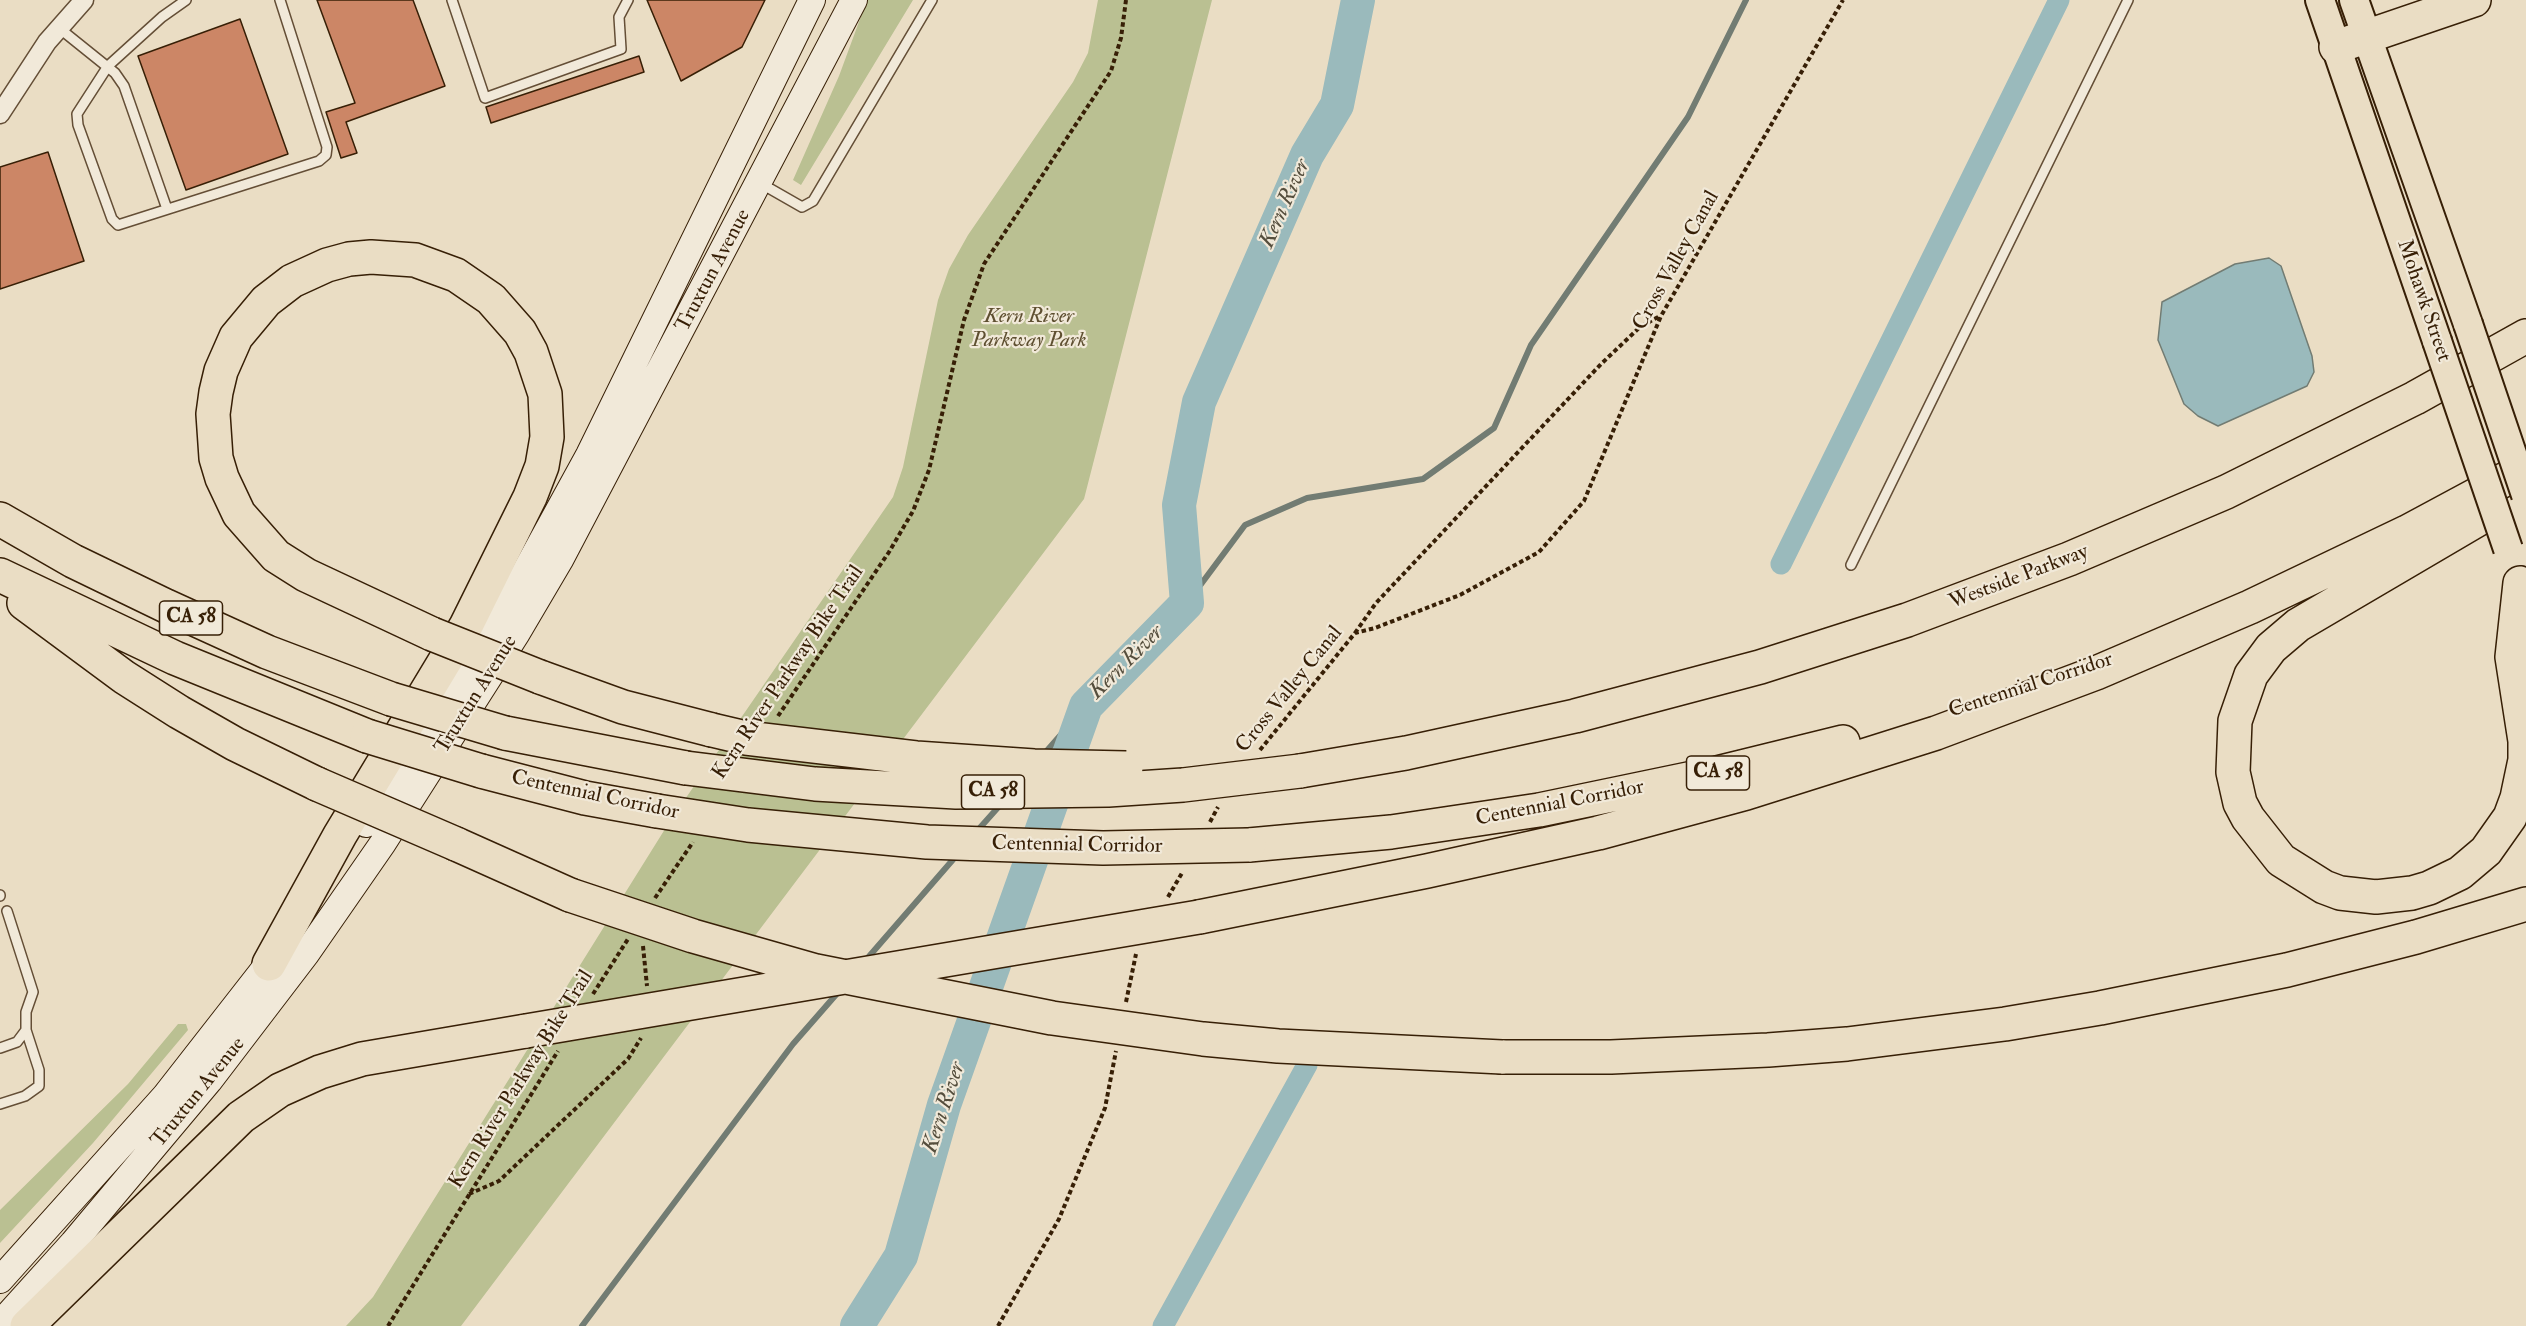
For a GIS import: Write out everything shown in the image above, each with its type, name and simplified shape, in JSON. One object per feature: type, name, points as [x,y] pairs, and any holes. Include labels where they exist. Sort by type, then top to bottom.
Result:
[{"type":"highway","points":[[2336,47],[2474,0]]},
{"type":"highway","points":[[269,964],[340,835],[466,626],[530,497],[542,466],[547,437],[544,394],[531,352],[520,332],[491,299],[456,274],[415,260],[370,256],[349,259],[307,273],[285,286],[254,313],[236,337],[221,371],[213,414],[216,458],[222,478],[239,514],[276,556],[306,575],[432,634],[540,677],[623,707],[746,738],[841,750],[1034,766],[1158,768],[1304,765]]},
{"type":"highway","points":[[2226,492],[2370,411],[2526,312]]},
{"type":"highway","name":"Westside Parkway","points":[[1304,765],[1480,737],[1616,706],[1822,648],[2024,577],[2226,492],[2415,398],[2526,336]]},
{"type":"highway","points":[[27,1326],[241,1117],[280,1090],[320,1071],[362,1059],[526,1030],[1199,917],[1513,853],[1746,793],[1936,733],[2016,704],[2174,639],[2250,607],[2369,551],[2526,468]]},
{"type":"highway","points":[[2523,593],[2512,657],[2525,741],[2525,760],[2520,788],[2510,817],[2486,851],[2460,873],[2429,888],[2412,893],[2376,897],[2340,893],[2324,887],[2281,860],[2248,818],[2240,803],[2233,772],[2235,721],[2244,689],[2260,661],[2283,636],[2298,625],[2526,493]]},
{"type":"highway","name":"Centennial Corridor","points":[[0,519],[74,561],[166,606],[267,652],[391,699],[505,733],[686,768],[815,784],[989,792],[1162,786],[1304,765]]},
{"type":"highway","name":"Centennial Corridor","points":[[0,575],[175,658],[367,736],[481,771],[585,798],[759,826],[927,842],[1103,848],[1249,845],[1336,838],[1466,822],[1717,773],[1968,707],[2072,675],[2174,639]]},
{"type":"highway","points":[[0,583],[73,641],[133,683],[235,744],[317,784],[570,895],[758,956],[816,971],[1029,1014],[1127,1030],[1278,1046],[1502,1058],[1611,1057],[1768,1050],[1892,1039],[2005,1024],[2182,992],[2287,970],[2416,937],[2526,904]]},
{"type":"main road","name":"Truxtun Avenue","points":[[0,1324],[73,1243],[210,1081],[306,954],[383,843],[517,633],[560,560],[760,183],[854,0]]},
{"type":"main road","name":"Mohawk Street","points":[[2320,0],[2523,593]]},
{"type":"main road","name":"Mohawk Street","points":[[2354,0],[2526,493]]},
{"type":"main road","name":"Truxtun Avenue","points":[[0,1280],[165,1096],[269,964],[333,873],[508,604],[589,456],[809,6]]},
{"type":"main road","points":[[760,183],[758,162],[808,61],[809,6]]},
{"type":"street","points":[[0,114],[59,28],[84,0]]},
{"type":"lane","points":[[186,0],[162,17],[108,66],[76,119],[112,219],[118,225],[319,161],[326,155],[327,147],[280,0]]},
{"type":"lane","points":[[452,0],[485,98],[621,49],[619,17],[628,0]]},
{"type":"lane","points":[[760,183],[802,207],[813,201],[932,0]]},
{"type":"lane","points":[[1851,565],[2128,0]]},
{"type":"lane","points":[[59,28],[108,66],[124,86],[167,209]]},
{"type":"lane","points":[[0,1104],[25,1096],[39,1086],[39,1070],[26,1030],[26,1012],[33,992],[7,912]]},
{"type":"lane","points":[[0,1048],[17,1042],[26,1030]]},
{"type":"path","name":"Kern River Parkway Bike Trail","points":[[776,719],[889,552],[913,511],[929,470],[964,320],[984,264],[1111,71],[1121,38],[1126,0]]},
{"type":"path","name":"Cross Valley Canal","points":[[1258,753],[1354,633],[1375,628],[1460,594],[1539,552],[1584,501],[1661,316],[1843,0]]},
{"type":"path","points":[[1354,633],[1376,603],[1463,514],[1601,363],[1640,327],[1661,316]]},
{"type":"path","points":[[1205,831],[1222,800]]},
{"type":"path","points":[[649,906],[696,837]]},
{"type":"path","points":[[1165,903],[1182,872]]},
{"type":"path","name":"Kern River Parkway Bike Trail","points":[[592,995],[630,936]]},
{"type":"path","points":[[642,941],[647,991]]},
{"type":"path","points":[[1125,1009],[1136,954],[1142,944]]},
{"type":"path","points":[[468,1194],[499,1181],[620,1068],[641,1039],[643,1029]]},
{"type":"path","points":[[998,1326],[1059,1219],[1105,1108],[1118,1042]]},
{"type":"path","name":"Kern River Parkway Bike Trail","points":[[388,1326],[561,1045]]},
{"type":"green space","points":[[867,0],[913,0],[801,185],[793,180],[839,76]]},
{"type":"green space","name":"Kern River Parkway Park","points":[[1098,0],[1212,0],[1084,499],[461,1326],[346,1326],[373,1297],[670,821],[893,497],[903,467],[938,300],[949,269],[968,235],[1073,82],[1088,53]]},
{"type":"green space","points":[[178,1024],[186,1024],[188,1030],[93,1143],[0,1243],[0,1210],[128,1084]]},
{"type":"water","points":[[2269,258],[2281,266],[2312,356],[2314,372],[2307,386],[2218,426],[2198,416],[2184,404],[2158,340],[2162,302],[2235,264]]},
{"type":"building","points":[[317,0],[413,0],[445,86],[346,122],[357,153],[341,158],[326,112],[355,103]]},
{"type":"building","points":[[647,0],[765,0],[742,47],[681,81]]},
{"type":"building","points":[[240,19],[288,154],[186,190],[138,56]]},
{"type":"building","points":[[639,56],[644,72],[491,123],[486,107]]},
{"type":"building","points":[[48,152],[84,261],[0,289],[0,167]]},
{"type":"waterway","name":"Kern River","points":[[857,1326],[901,1256],[944,1105],[1086,706],[1187,603],[1179,505],[1199,402],[1307,155],[1337,105],[1358,0]]},
{"type":"waterway","points":[[1187,603],[1245,525],[1307,498],[1423,479],[1494,428],[1531,345],[1688,117],[1746,0]]},
{"type":"waterway","points":[[1781,564],[2059,0]]},
{"type":"waterway","points":[[1044,754],[1086,706]]},
{"type":"waterway","points":[[977,831],[1002,803]]},
{"type":"waterway","points":[[865,961],[957,855]]},
{"type":"waterway","points":[[582,1326],[793,1044],[841,989]]},
{"type":"waterway","points":[[1163,1326],[1307,1065]]}]
